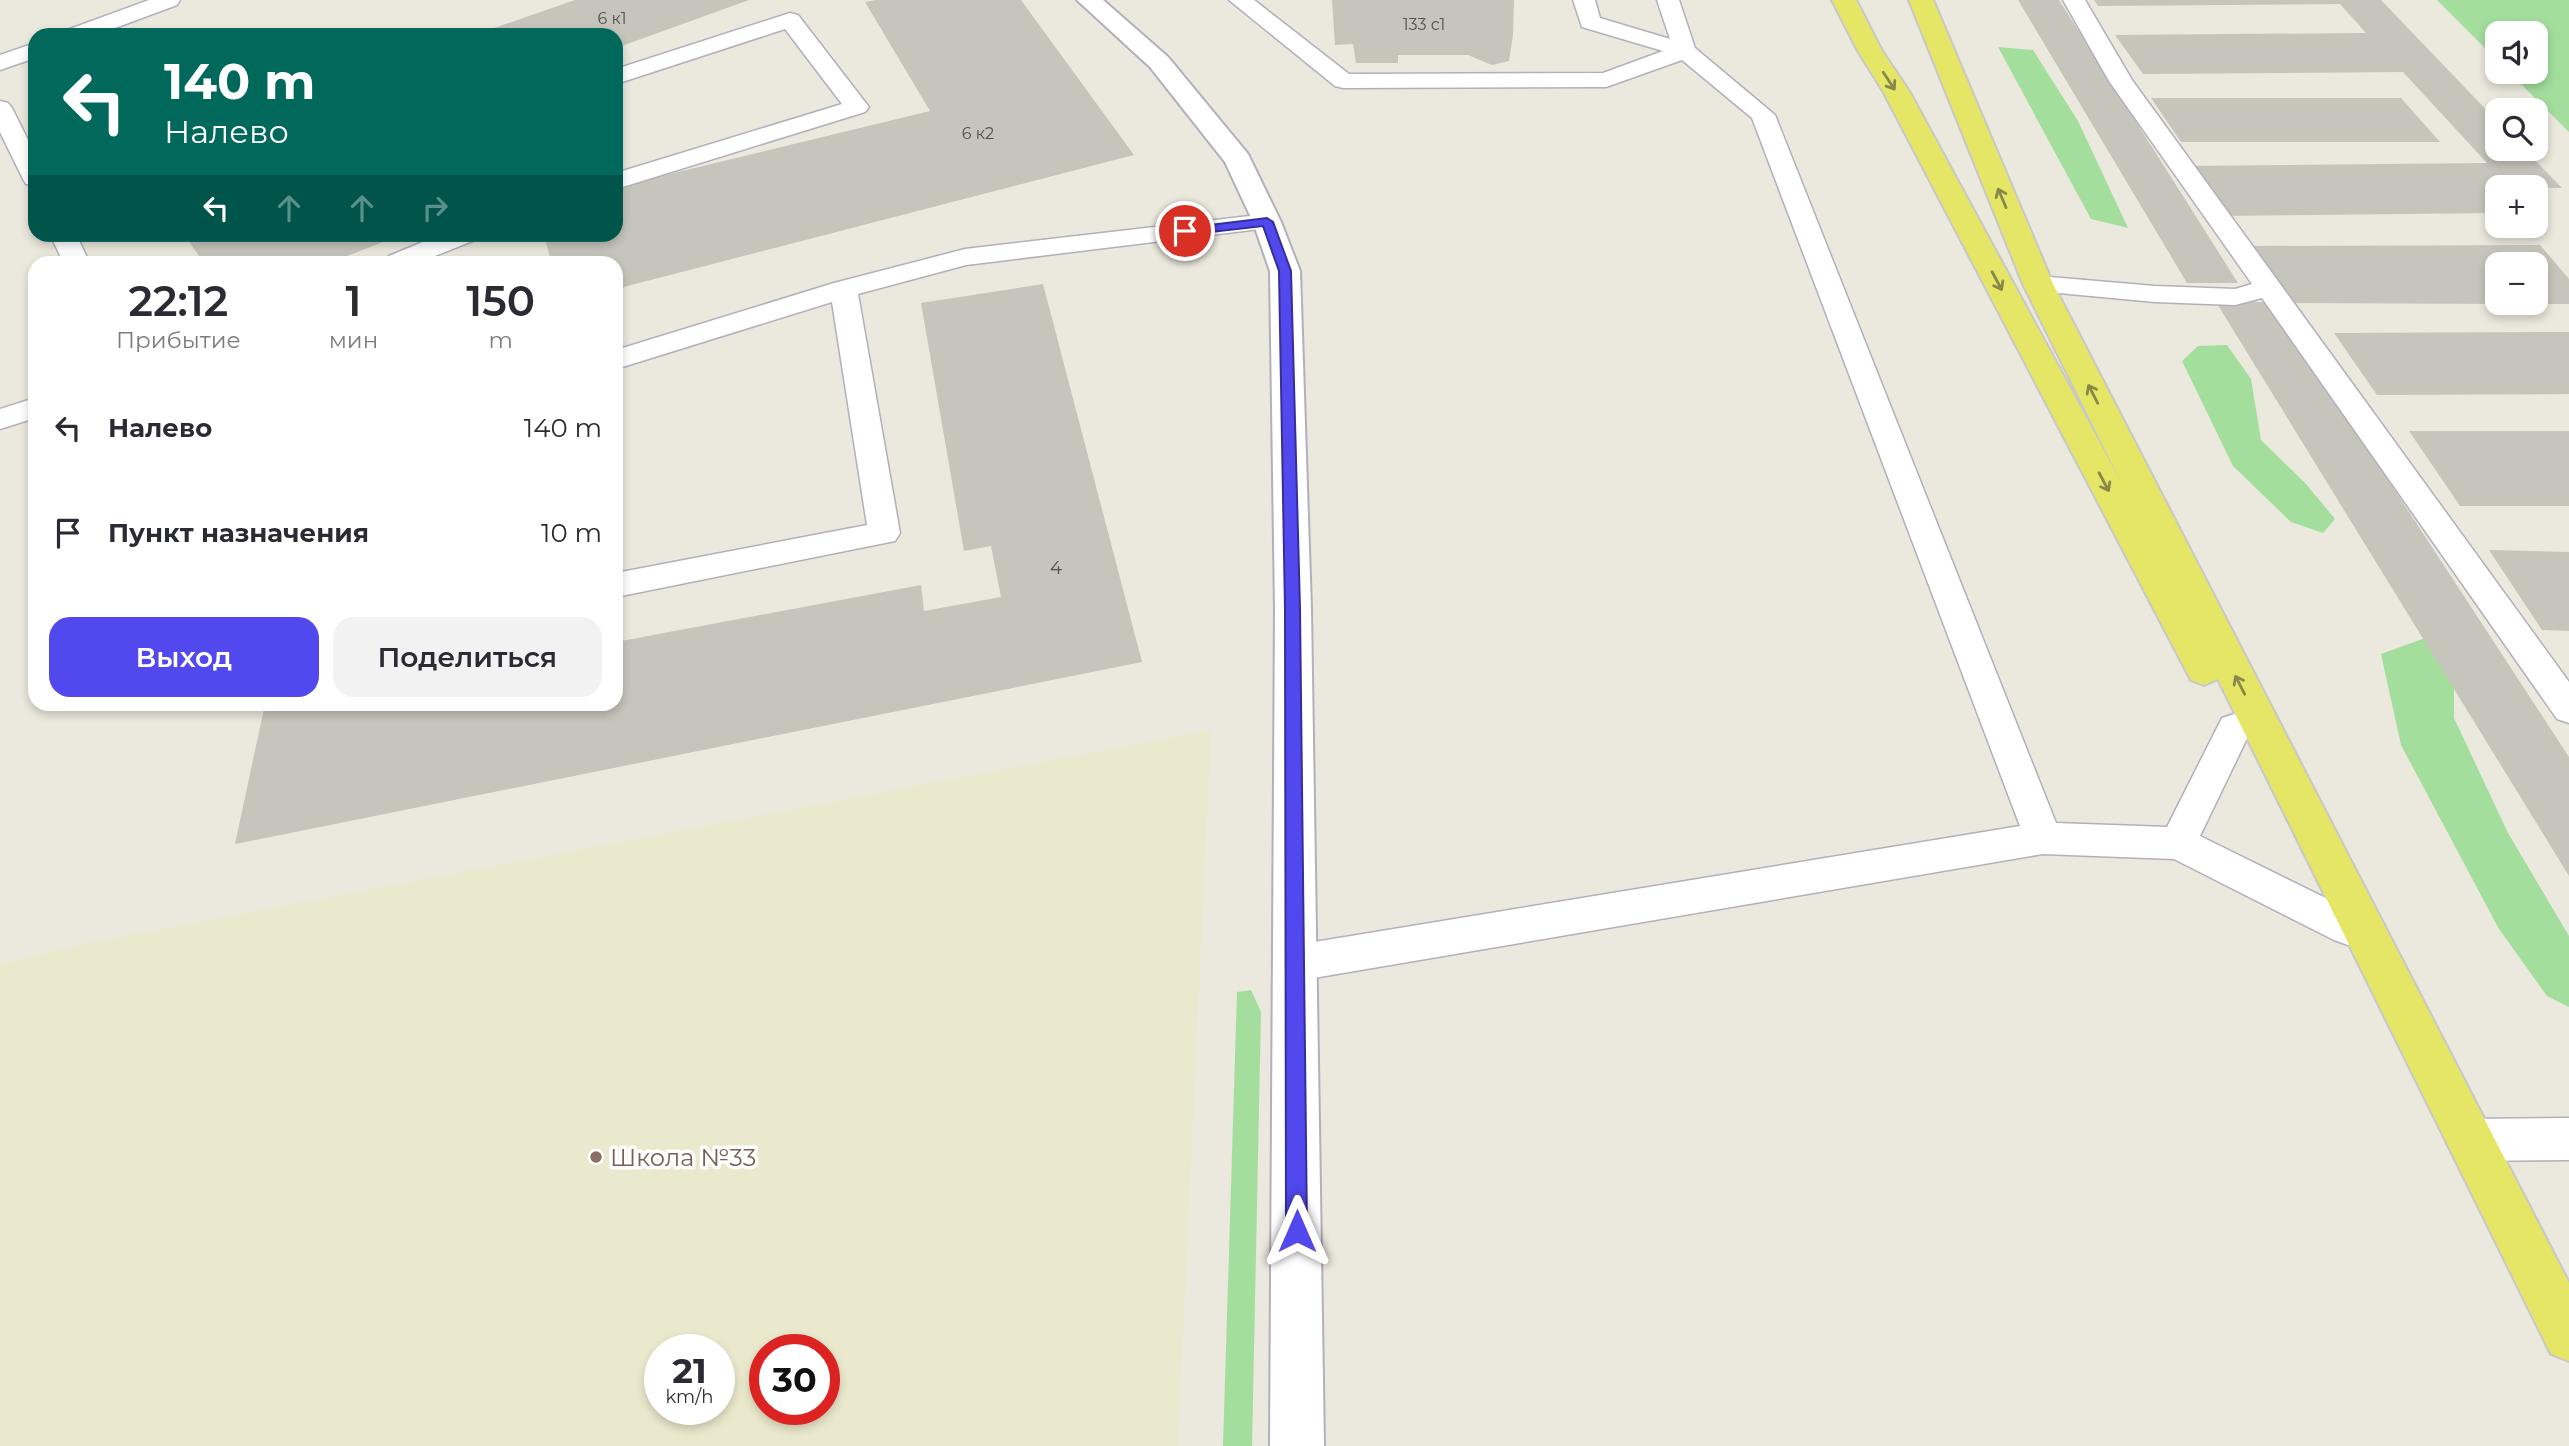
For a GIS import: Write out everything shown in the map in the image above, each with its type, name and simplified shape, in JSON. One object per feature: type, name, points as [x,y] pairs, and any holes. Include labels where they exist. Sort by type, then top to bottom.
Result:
[{"type":"main road","points":[[1829,0],[1870,51],[1896,91],[2234,728],[2469,1140]]},
{"type":"main road","points":[[1844,0],[1870,51]]},
{"type":"main road","points":[[1921,0],[2038,284],[2569,1336]]},
{"type":"main road","points":[[1942,0],[1950,74]]},
{"type":"street","points":[[1088,0],[1159,62],[1237,160],[1267,222],[1285,271],[1290,407],[1296,963],[1297,1446]]},
{"type":"lane","points":[[94,28],[169,0]]},
{"type":"lane","points":[[1240,0],[1343,81],[1606,80],[1685,51]]},
{"type":"lane","points":[[1584,0],[1590,22],[1685,51],[1763,115],[2043,838]]},
{"type":"lane","points":[[1668,0],[1685,51]]},
{"type":"lane","points":[[2074,0],[2121,81],[2569,709]]},
{"type":"lane","points":[[623,75],[790,20],[857,107],[623,179]]},
{"type":"lane","points":[[0,63],[28,53]]},
{"type":"lane","points":[[0,108],[28,165]]},
{"type":"lane","points":[[623,358],[844,289],[965,257],[1267,222]]},
{"type":"lane","points":[[413,256],[447,242]]},
{"type":"lane","points":[[2038,284],[2155,294],[2235,297],[2269,288]]},
{"type":"lane","points":[[623,584],[884,533],[844,289]]},
{"type":"lane","points":[[0,419],[28,410]]},
{"type":"lane","points":[[2178,843],[2234,728]]},
{"type":"lane","points":[[1296,963],[2043,838],[2178,843],[2348,928]]},
{"type":"lane","points":[[2469,1140],[2569,1139]]},
{"type":"shaded area","name":"Школа №33","points":[[1211,730],[1178,1446],[0,1446],[0,964],[83,944]]},
{"type":"green space","points":[[2437,0],[2569,0],[2569,132],[2548,111],[2548,98],[2535,98],[2521,84],[2548,84],[2548,21],[2485,21],[2485,48]]},
{"type":"green space","points":[[1998,47],[2033,50],[2078,121],[2128,228],[2091,219]]},
{"type":"green space","points":[[2227,345],[2251,379],[2261,440],[2306,484],[2335,519],[2323,533],[2291,522],[2233,466],[2182,361],[2198,346]]},
{"type":"green space","points":[[2428,637],[2454,677],[2454,718],[2508,833],[2569,936],[2569,1007],[2547,996],[2499,929],[2401,745],[2381,654]]},
{"type":"green space","points":[[1251,990],[1261,1012],[1252,1446],[1223,1446],[1237,992]]},
{"type":"building","points":[[575,0],[749,0],[623,45],[623,28],[494,28]]},
{"type":"building","points":[[1021,0],[1134,155],[623,287],[623,256],[550,256],[546,242],[623,242],[623,185],[930,111],[865,2]]},
{"type":"building","points":[[1332,0],[1514,0],[1509,61],[1492,65],[1468,55],[1398,55],[1398,63],[1356,63],[1353,44],[1335,45]]},
{"type":"building","points":[[2018,0],[2059,0],[2238,283],[2187,283]]},
{"type":"building","points":[[2094,0],[2381,0],[2485,108],[2485,161],[2403,72],[2143,74],[2115,35],[2366,33],[2340,4],[2098,6]]},
{"type":"building","points":[[2151,98],[2401,98],[2440,142],[2181,142]]},
{"type":"building","points":[[2485,161],[2536,161],[2562,188],[2548,188],[2548,175],[2485,175],[2485,213],[2219,216],[2184,166],[2487,163]]},
{"type":"building","points":[[189,242],[384,242],[347,256],[199,256]]},
{"type":"building","points":[[2540,245],[2546,252],[2485,252],[2485,304],[2289,303],[2251,246]]},
{"type":"building","points":[[2548,254],[2569,279],[2569,304],[2548,304]]},
{"type":"building","points":[[1043,284],[1142,662],[235,844],[264,711],[623,711],[623,641],[921,585],[924,611],[1001,597],[991,546],[964,551],[921,303]]},
{"type":"building","points":[[2216,302],[2272,302],[2569,757],[2569,876]]},
{"type":"building","points":[[2569,332],[2569,394],[2377,395],[2334,333]]},
{"type":"building","points":[[2409,431],[2569,431],[2569,506],[2460,506]]},
{"type":"building","points":[[2489,550],[2569,552],[2569,631],[2542,630]]},
{"type":"place","name":"Школа №33","points":[[596,1157]]},
{"type":"route","points":[[1185,231],[1267,222],[1285,271],[1293,609],[1297,1231]]}]
